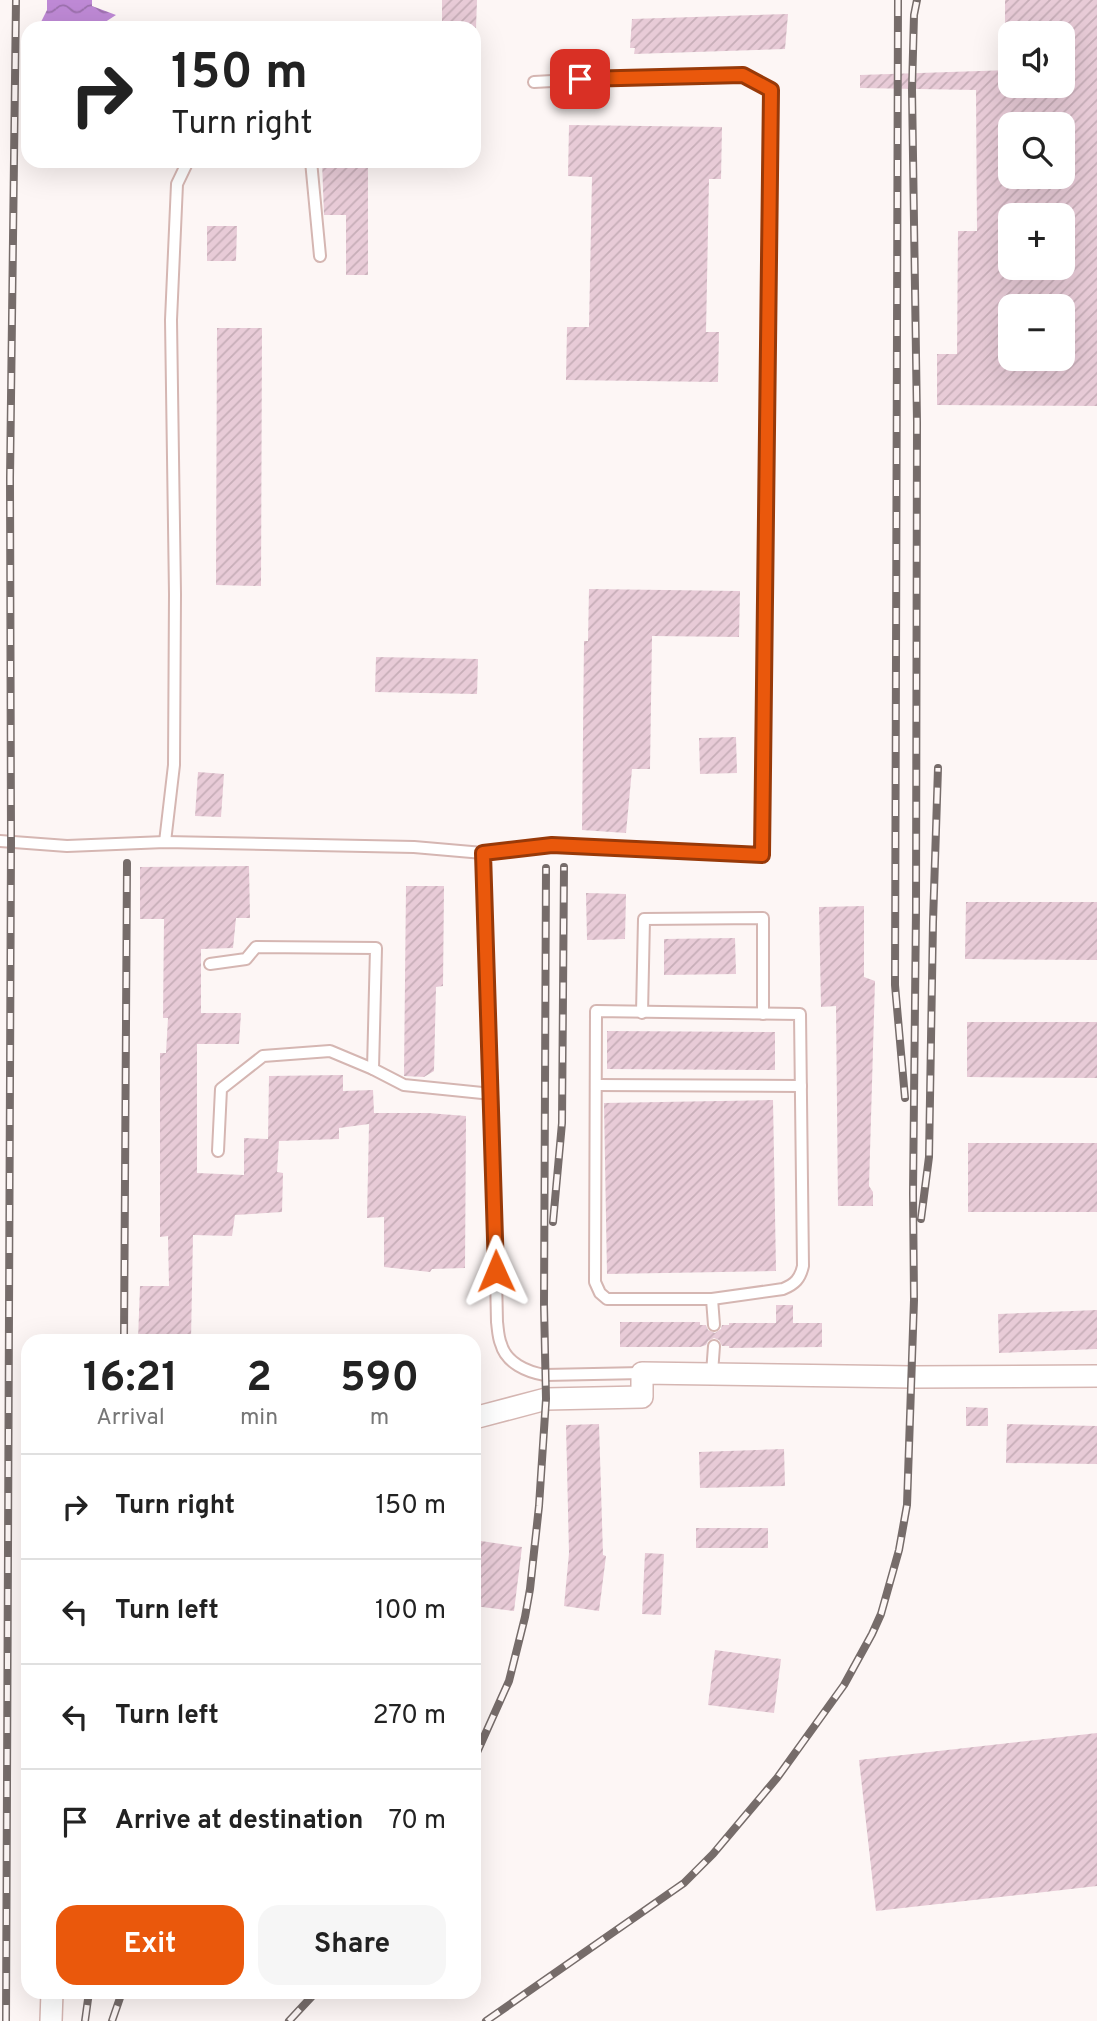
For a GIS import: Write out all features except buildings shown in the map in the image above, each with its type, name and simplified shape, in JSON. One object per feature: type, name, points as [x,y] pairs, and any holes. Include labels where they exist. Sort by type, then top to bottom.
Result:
[{"type":"street","points":[[481,1416],[546,1399],[642,1397],[642,1373],[912,1377],[1097,1376]]},
{"type":"street","points":[[51,2021],[52,1999]]},
{"type":"lane","points":[[0,841],[67,846],[165,842],[414,847],[483,853],[552,845],[762,855],[771,90],[743,75],[534,82]]},
{"type":"lane","points":[[165,842],[174,752],[171,320],[177,184],[185,168]]},
{"type":"lane","points":[[312,168],[320,257]]},
{"type":"lane","points":[[483,853],[497,1322],[501,1346],[518,1366],[533,1373],[642,1373]]},
{"type":"lane","points":[[642,1013],[644,919],[763,918],[763,1014]]},
{"type":"lane","points":[[210,964],[246,960],[256,947],[376,948],[373,1069]]},
{"type":"lane","points":[[596,1011],[763,1014],[800,1014],[801,1276],[794,1284],[783,1289],[712,1299],[607,1299],[600,1293],[595,1282],[596,1011]]},
{"type":"lane","points":[[218,1151],[221,1089],[263,1056],[330,1051],[404,1085],[492,1094]]},
{"type":"lane","points":[[596,1085],[801,1086]]},
{"type":"lane","points":[[712,1299],[714,1325]]},
{"type":"lane","points":[[712,1373],[714,1346]]},
{"type":"water","points":[[47,0],[92,0],[92,6],[116,15],[107,21],[42,21],[47,10]]},
{"type":"railway","points":[[6,2021],[10,478],[16,0]]},
{"type":"railway","points":[[898,0],[895,985],[905,1098]]},
{"type":"railway","points":[[486,2021],[684,1883],[713,1854],[777,1778],[844,1685],[881,1614],[899,1550],[907,1505],[914,1300],[917,422],[912,89],[914,15],[917,0]]},
{"type":"railway","points":[[921,1219],[929,1157],[938,768]]},
{"type":"railway","points":[[124,1334],[127,863]]},
{"type":"railway","points":[[553,1222],[562,1123],[564,867]]},
{"type":"railway","points":[[481,1743],[509,1681],[525,1617],[539,1506],[546,1399],[546,868]]},
{"type":"railway","points":[[85,2021],[88,1999]]},
{"type":"railway","points":[[112,2021],[120,1999]]},
{"type":"railway","points":[[289,2021],[309,1999]]},
{"type":"route","points":[[496,1271],[483,853],[552,845],[762,855],[771,90],[743,75],[580,79]]}]
